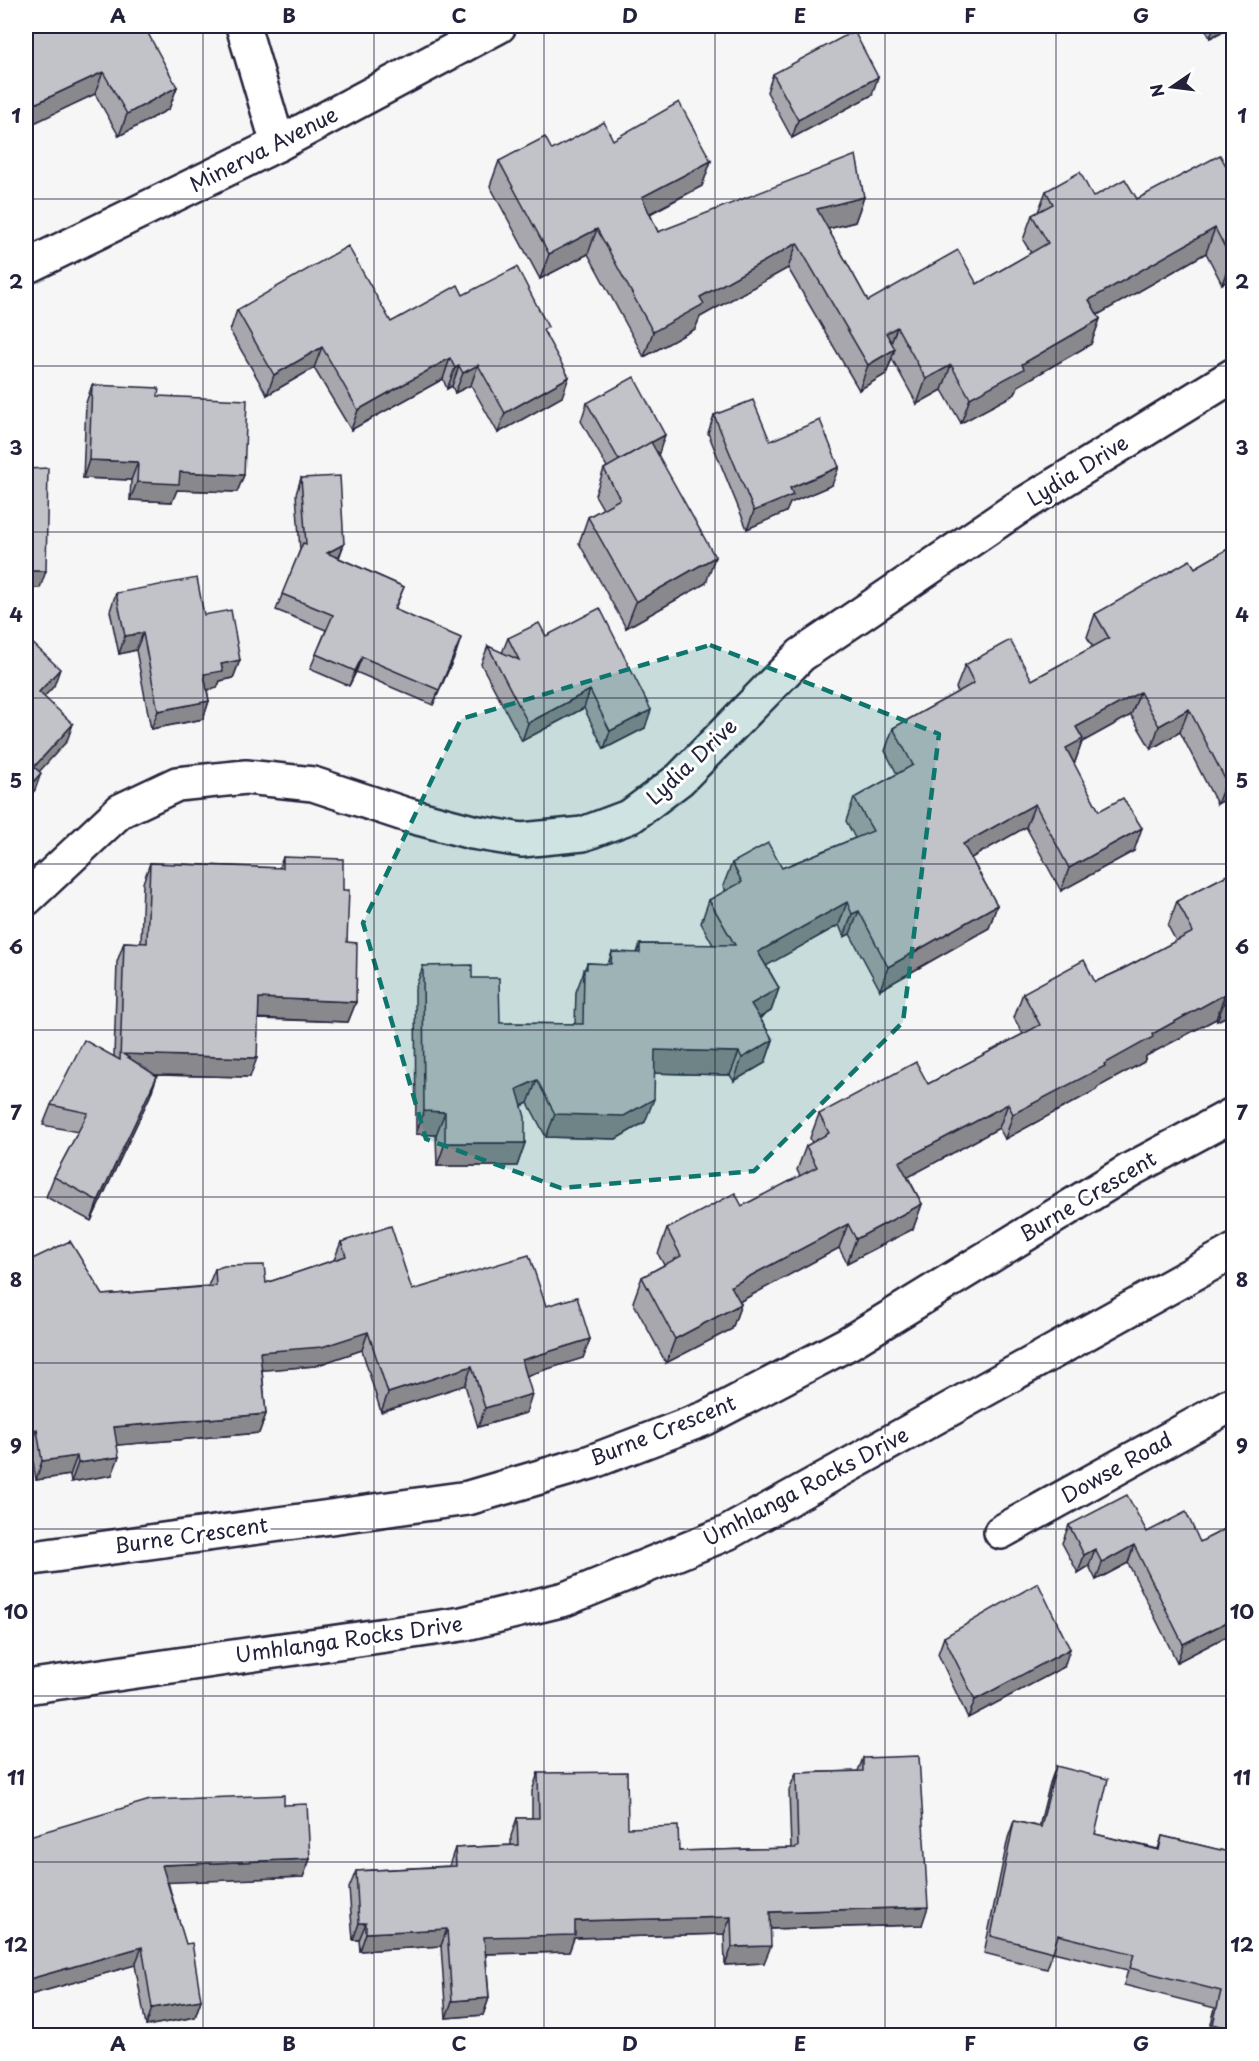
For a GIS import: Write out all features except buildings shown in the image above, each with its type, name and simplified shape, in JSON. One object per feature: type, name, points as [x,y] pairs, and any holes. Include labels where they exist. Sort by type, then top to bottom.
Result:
[{"type":"street","points":[[243,26],[278,144]]},
{"type":"street","name":"Minerva Avenue","points":[[26,267],[278,144],[499,26]]},
{"type":"street","name":"Lydia Drive","points":[[26,899],[75,850],[120,811],[177,784],[246,777],[313,784],[407,815],[472,832],[522,840],[583,834],[632,816],[680,779],[801,655],[1016,509],[1233,375]]},
{"type":"street","name":"Burne Crescent","points":[[26,1560],[468,1498],[591,1462],[706,1418],[847,1344],[1130,1170],[1233,1114]]},
{"type":"street","name":"Umhlanga Rocks Drive","points":[[26,1687],[462,1624],[565,1599],[728,1533],[1233,1251]]},
{"type":"street","name":"Dowse Road","points":[[1001,1532],[1233,1403]]},
{"type":"highlighted area","points":[[710,645],[939,734],[903,1022],[754,1171],[561,1188],[426,1139],[363,923],[461,719]]}]
